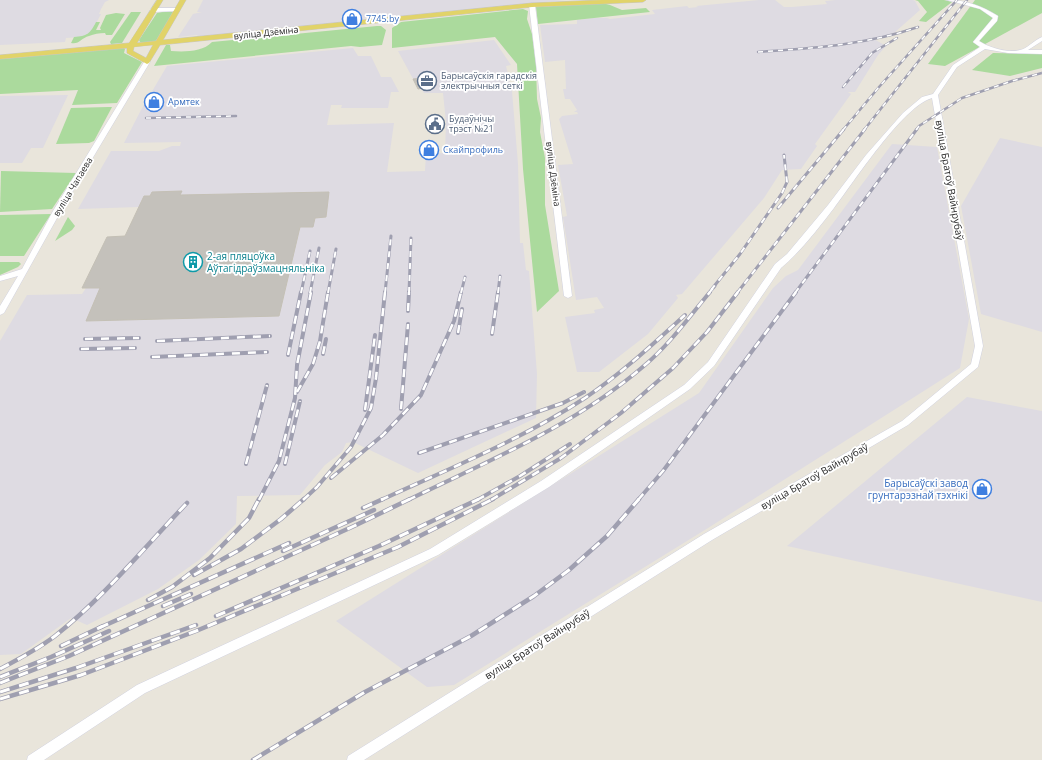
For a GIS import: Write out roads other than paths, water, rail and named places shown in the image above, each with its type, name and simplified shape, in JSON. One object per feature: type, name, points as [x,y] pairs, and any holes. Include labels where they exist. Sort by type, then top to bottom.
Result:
[{"type":"main road","points":[[147,62],[129,52],[160,0]]},
{"type":"main road","name":"вуліца Чапаева","points":[[147,62],[183,0]]},
{"type":"main road","name":"вуліца Дзёміна","points":[[0,57],[158,43],[570,1],[643,0]]},
{"type":"street","points":[[952,1],[982,8],[996,17],[976,42],[984,47],[1001,50],[1042,52]]},
{"type":"street","name":"вуліца Дзёміна","points":[[532,5],[568,296]]},
{"type":"street","points":[[153,10],[177,10]]},
{"type":"street","points":[[1023,51],[1042,39]]},
{"type":"street","points":[[33,760],[141,689],[434,552],[545,484],[687,387],[712,364],[735,327],[778,266],[790,256],[831,207],[868,156],[905,114],[924,98],[935,95],[955,66],[984,47]]},
{"type":"street","name":"вуліца Чапаева","points":[[0,313],[57,211],[147,62]]},
{"type":"street","name":"вуліца Братоў Вайнрубаў","points":[[353,760],[708,537],[905,423],[975,365],[979,346],[935,95]]},
{"type":"street","points":[[0,279],[24,271]]},
{"type":"railway","points":[[843,130],[879,87],[957,0]]},
{"type":"railway","points":[[864,130],[967,0]]},
{"type":"railway","points":[[758,52],[859,42],[918,27]]},
{"type":"railway","points":[[843,87],[872,53],[897,38]]},
{"type":"railway","points":[[916,130],[919,126],[962,98],[1012,81],[1042,73]]},
{"type":"railway","points":[[146,118],[236,116]]},
{"type":"railway","points":[[778,208],[844,129]]},
{"type":"railway","points":[[737,293],[865,129]]},
{"type":"railway","points":[[795,293],[917,129]]},
{"type":"railway","points":[[711,290],[740,254],[782,193],[787,182],[784,155]]},
{"type":"railway","points":[[385,293],[391,236]]},
{"type":"railway","points":[[409,293],[411,238]]},
{"type":"railway","points":[[310,293],[319,248]]},
{"type":"railway","points":[[328,293],[336,249]]},
{"type":"railway","points":[[301,293],[310,251]]},
{"type":"railway","points":[[498,293],[500,276]]},
{"type":"railway","points":[[461,293],[465,277]]},
{"type":"railway","points":[[709,293],[715,286]]},
{"type":"railway","points":[[288,355],[301,292]]},
{"type":"railway","points":[[259,500],[279,461],[295,398],[297,365],[311,292]]},
{"type":"railway","points":[[297,392],[313,364],[320,341],[328,292]]},
{"type":"railway","points":[[303,500],[317,487],[351,447],[371,408],[376,378],[385,292]]},
{"type":"railway","points":[[408,311],[409,292]]},
{"type":"railway","points":[[331,478],[383,435],[421,395],[454,321],[461,292]]},
{"type":"railway","points":[[492,334],[498,292]]},
{"type":"railway","points":[[408,500],[501,456],[561,424],[590,406],[654,357],[710,292]]},
{"type":"railway","points":[[491,500],[561,458],[621,413],[673,368],[707,332],[738,292]]},
{"type":"railway","points":[[638,500],[663,471],[796,292]]},
{"type":"railway","points":[[458,333],[462,309]]},
{"type":"railway","points":[[381,500],[485,453],[561,413],[611,379],[685,315]]},
{"type":"railway","points":[[401,409],[408,324]]},
{"type":"railway","points":[[365,410],[375,335]]},
{"type":"railway","points":[[157,341],[270,336]]},
{"type":"railway","points":[[85,339],[139,338]]},
{"type":"railway","points":[[323,354],[326,339]]},
{"type":"railway","points":[[81,349],[135,348]]},
{"type":"railway","points":[[152,357],[267,352]]},
{"type":"railway","points":[[246,464],[267,385]]},
{"type":"railway","points":[[419,453],[563,403],[584,392]]},
{"type":"railway","points":[[285,464],[300,401]]},
{"type":"railway","points":[[478,500],[520,476],[570,444]]},
{"type":"railway","points":[[148,600],[172,587],[210,558],[249,518],[259,499]]},
{"type":"railway","points":[[194,575],[241,549],[281,519],[304,499]]},
{"type":"railway","points":[[363,508],[383,499]]},
{"type":"railway","points":[[0,683],[69,656],[410,499]]},
{"type":"railway","points":[[0,699],[81,675],[196,631],[398,547],[493,499]]},
{"type":"railway","points":[[253,760],[365,692],[471,636],[534,596],[569,570],[607,536],[639,499]]},
{"type":"railway","points":[[216,616],[379,546],[478,500]]},
{"type":"railway","points":[[0,669],[42,645],[73,621],[107,589],[187,503]]},
{"type":"railway","points":[[283,551],[374,510]]},
{"type":"railway","points":[[99,628],[289,543]]},
{"type":"railway","points":[[163,606],[191,594]]},
{"type":"railway","points":[[0,692],[76,668],[196,625]]},
{"type":"railway","points":[[61,646],[103,626]]},
{"type":"railway","points":[[0,677],[51,657],[109,631]]},
{"type":"place","name":"7745.by","points":[[352,19]]},
{"type":"place","name":"Барысаўскія гарадскія электрычныя сеткі","points":[[427,81]]},
{"type":"place","name":"Армтек","points":[[154,102]]},
{"type":"place","name":"Будаўнічы трэст №21","points":[[435,124]]},
{"type":"place","name":"Скайпрофиль","points":[[429,150]]},
{"type":"place","name":"2-ая пляцоўка Аўтагідраўзмацняльніка","points":[[193,262]]},
{"type":"place","name":"Барысаўскі завод грунтарэзнай тэхнікі","points":[[982,489]]}]
